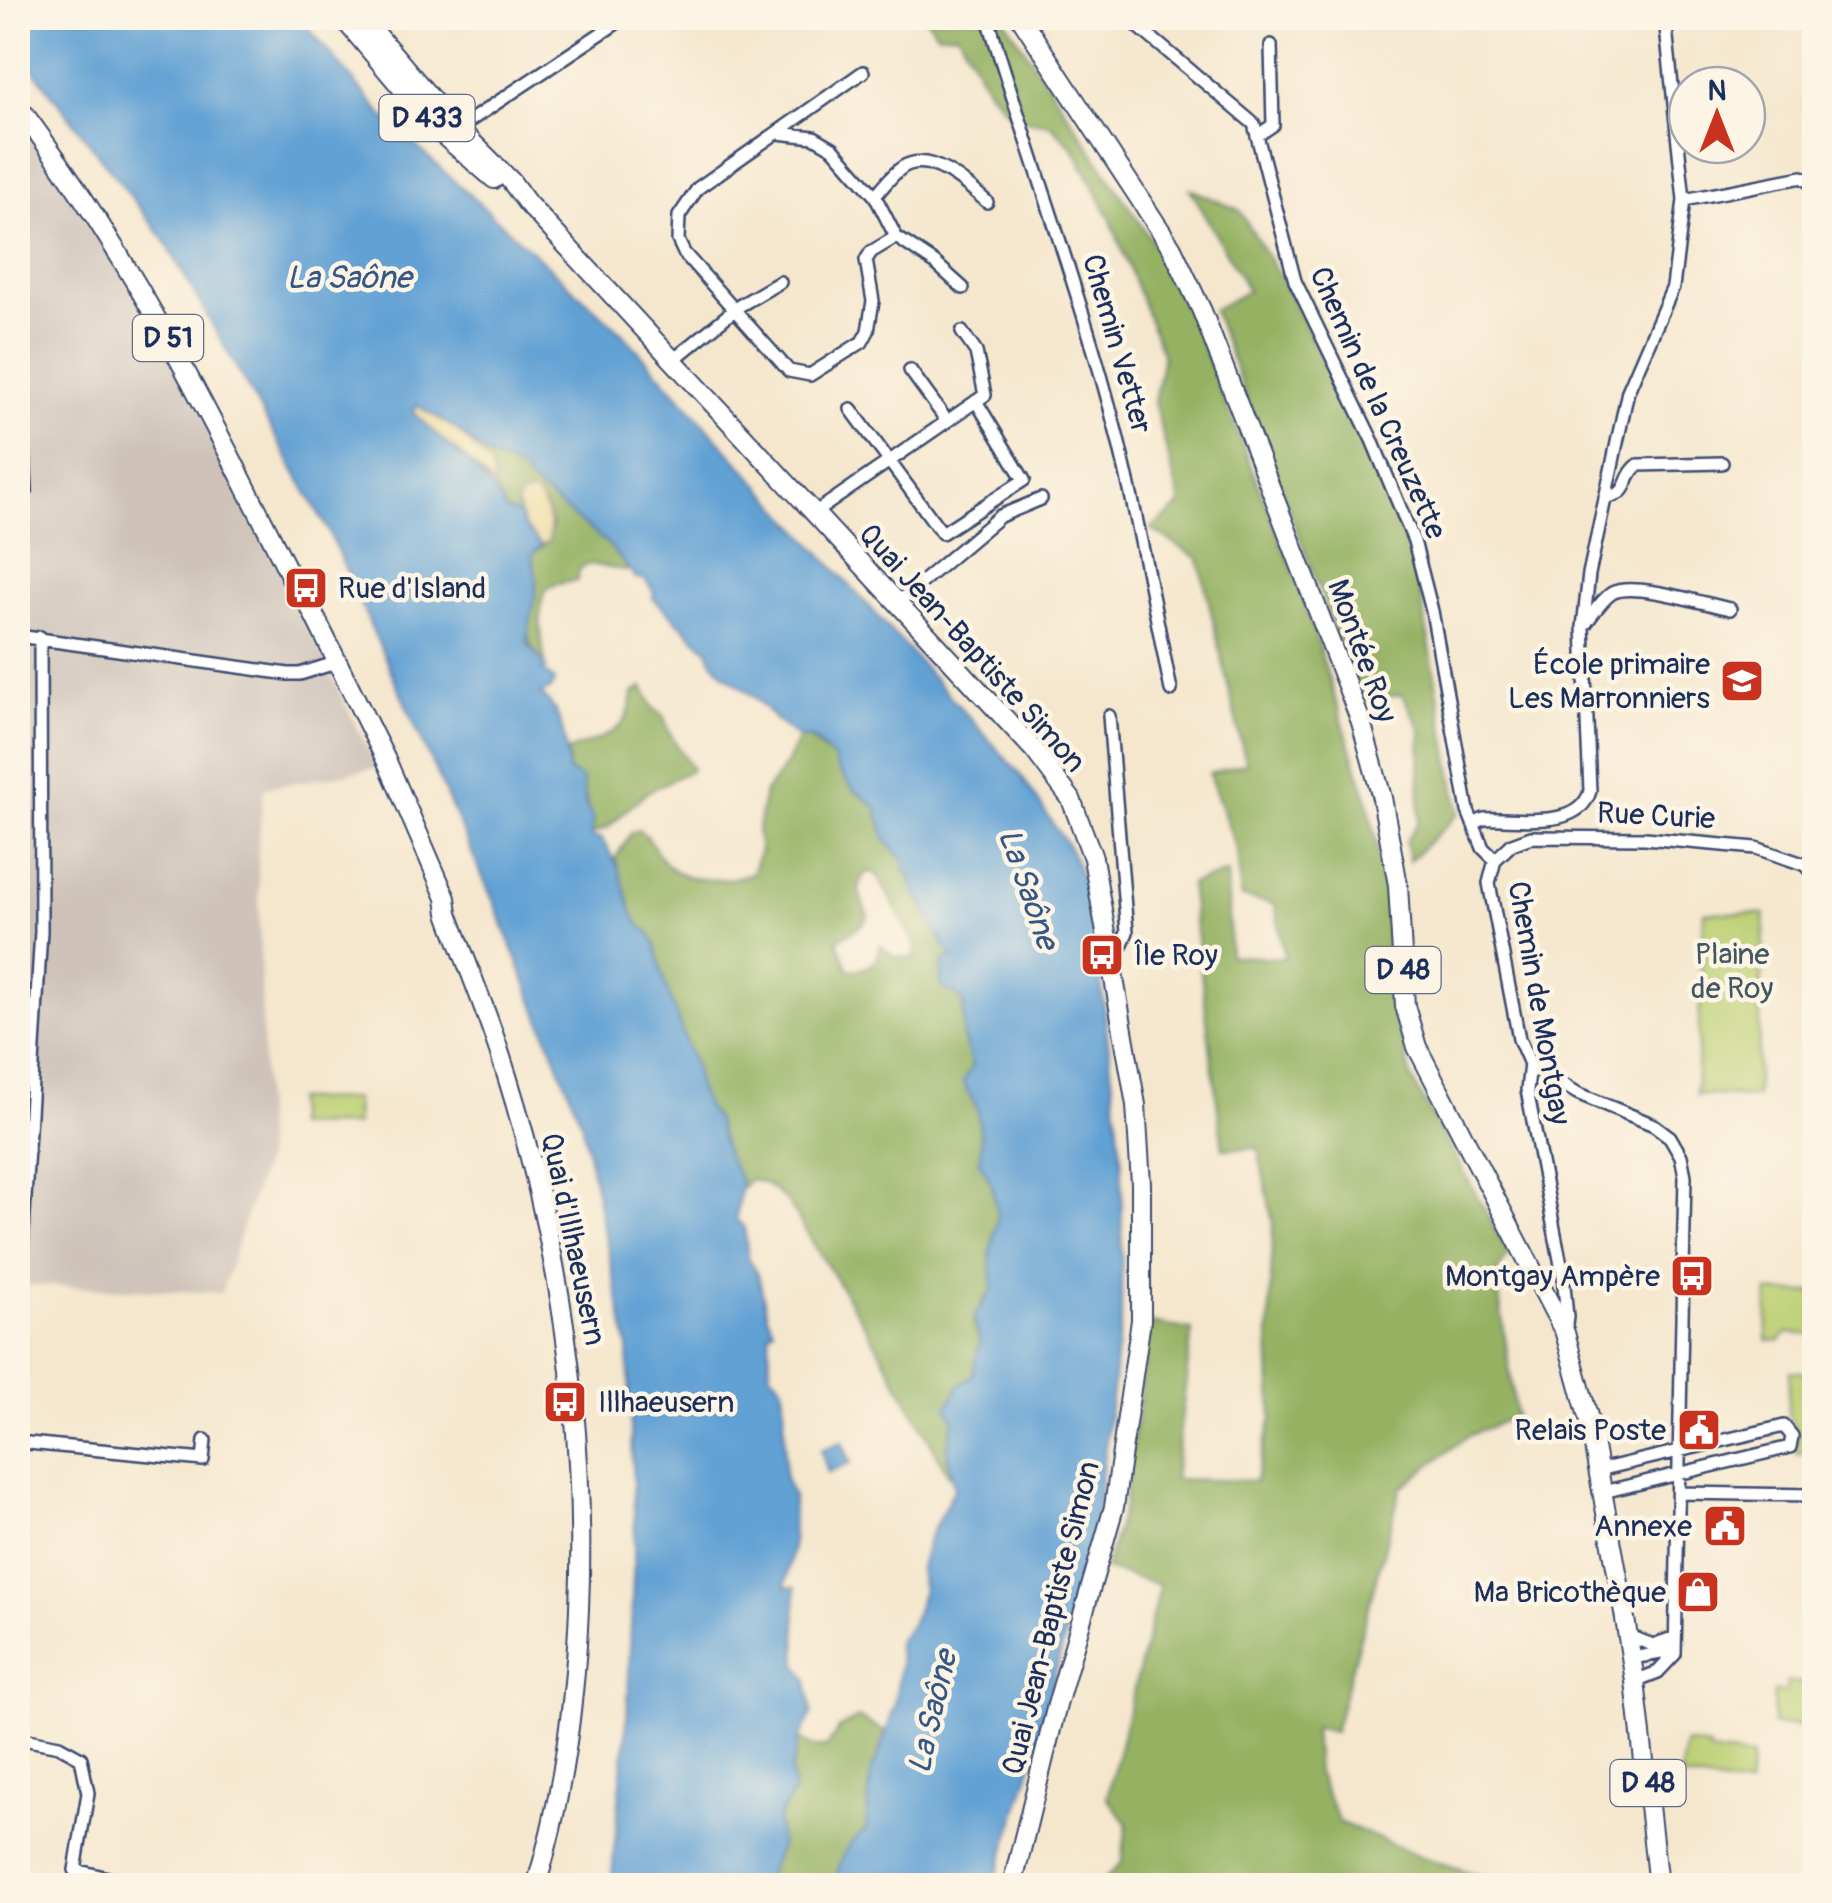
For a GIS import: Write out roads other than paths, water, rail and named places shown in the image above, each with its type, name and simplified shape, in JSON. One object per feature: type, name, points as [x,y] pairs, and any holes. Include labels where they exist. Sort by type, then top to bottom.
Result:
[{"type":"main road","name":"Quai Jean-Baptiste Simon","points":[[342,18],[452,133],[511,181],[672,361],[1035,751],[1071,800],[1084,826],[1136,1105],[1141,1320],[1114,1508],[1057,1705],[1012,1886]]},
{"type":"main road","name":"Quai Jean-Baptiste Simon","points":[[363,18],[452,133]]},
{"type":"main road","name":"Montée Roy","points":[[1022,18],[1172,248],[1202,310],[1361,722],[1382,798],[1398,885],[1405,1006],[1417,1047],[1564,1333]]},
{"type":"main road","name":"Quai d'Illhaeusern","points":[[18,106],[63,166],[155,314],[294,584],[293,592],[409,810],[446,898],[526,1140],[566,1323],[575,1398],[582,1536],[577,1653],[554,1816],[536,1886]]},
{"type":"main road","name":"D 48","points":[[1564,1333],[1589,1420],[1632,1658],[1658,1886]]},
{"type":"street","points":[[452,133],[624,18]]},
{"type":"street","name":"Chemin Vetter","points":[[988,18],[1064,246],[1104,383],[1133,501],[1171,690]]},
{"type":"street","points":[[1128,18],[1256,130],[1273,125],[1271,45]]},
{"type":"street","points":[[1473,824],[1484,819],[1573,815],[1587,802],[1590,791],[1583,627],[1588,574],[1628,391],[1672,287],[1684,200],[1665,18]]},
{"type":"street","points":[[864,72],[710,177],[687,200],[679,216],[678,240],[684,253],[789,371],[810,375],[862,342],[873,318],[866,260],[871,252],[896,237]]},
{"type":"street","name":"Chemin de la Creuzette","points":[[1256,130],[1295,281],[1372,440],[1414,541],[1432,611],[1473,824],[1483,848],[1495,860]]},
{"type":"street","points":[[778,133],[814,136],[834,148],[874,196],[896,237],[963,288]]},
{"type":"street","points":[[874,196],[907,164],[924,162],[970,186],[987,202]]},
{"type":"street","points":[[1684,200],[1802,177],[1814,186]]},
{"type":"street","points":[[672,361],[734,310],[780,282]]},
{"type":"street","points":[[813,514],[985,395],[976,352],[962,332]]},
{"type":"street","points":[[910,370],[948,421]]},
{"type":"street","points":[[851,409],[942,533],[1024,480],[976,401]]},
{"type":"street","points":[[1606,497],[1618,496],[1631,471],[1638,466],[1722,463]]},
{"type":"street","points":[[897,603],[1000,516],[1042,499]]},
{"type":"street","points":[[1583,627],[1613,592],[1624,590],[1730,608]]},
{"type":"street","points":[[18,636],[288,674],[332,665]]},
{"type":"street","points":[[18,1314],[42,931],[40,637]]},
{"type":"street","points":[[1109,716],[1126,932],[1121,946],[1110,950]]},
{"type":"street","name":"Rue Curie","points":[[1495,860],[1512,844],[1531,837],[1644,838],[1756,848],[1794,860],[1814,874]]},
{"type":"street","name":"Chemin de Montgay","points":[[1495,860],[1489,883],[1519,1039],[1530,1064],[1527,1090],[1562,1274],[1567,1318],[1564,1333]]},
{"type":"street","points":[[1530,1064],[1576,1093],[1654,1124],[1670,1138],[1681,1156],[1686,1194],[1677,1637],[1675,1654],[1669,1663],[1635,1681]]},
{"type":"street","points":[[1598,1470],[1784,1426],[1792,1436],[1790,1447],[1602,1492]]},
{"type":"street","points":[[18,1442],[203,1460],[204,1440]]},
{"type":"street","points":[[1680,1493],[1814,1495]]},
{"type":"street","points":[[1628,1636],[1653,1646],[1677,1637]]},
{"type":"street","points":[[1632,1658],[1661,1654],[1677,1637]]},
{"type":"street","points":[[18,1738],[59,1746],[80,1758],[88,1793],[72,1886]]},
{"type":"street","points":[[76,1870],[141,1886]]},
{"type":"water","name":"La Saône","points":[[18,18],[300,18],[386,119],[623,334],[1020,774],[1071,851],[1093,911],[1122,1163],[1121,1318],[1097,1512],[1031,1767],[994,1885],[831,1885],[845,1851],[866,1830],[871,1771],[895,1704],[900,1664],[897,1642],[912,1623],[923,1590],[919,1570],[928,1540],[954,1489],[947,1451],[954,1419],[947,1407],[959,1386],[972,1376],[980,1342],[974,1317],[993,1289],[990,1255],[998,1216],[992,1185],[980,1162],[977,1108],[963,1083],[972,1066],[963,1036],[964,1004],[955,993],[941,988],[943,961],[954,957],[924,902],[916,897],[911,876],[904,871],[905,861],[887,842],[876,807],[852,788],[835,760],[812,738],[799,738],[724,674],[708,650],[653,598],[654,592],[645,579],[636,578],[608,544],[526,479],[525,473],[486,454],[456,429],[416,405],[413,412],[476,470],[506,511],[519,514],[541,545],[532,555],[537,582],[527,643],[545,664],[547,668],[542,670],[554,680],[551,689],[541,694],[559,719],[568,771],[582,779],[585,803],[593,820],[591,833],[594,838],[601,838],[618,867],[633,915],[649,932],[656,947],[698,1088],[741,1181],[736,1220],[744,1226],[748,1258],[759,1278],[773,1329],[769,1332],[770,1372],[782,1385],[784,1398],[785,1478],[793,1497],[792,1549],[785,1587],[795,1588],[797,1664],[807,1679],[812,1715],[799,1738],[791,1771],[794,1790],[778,1818],[780,1846],[763,1885],[611,1885],[627,1721],[635,1533],[628,1346],[582,1124],[497,909],[327,528],[165,241],[18,50]]},
{"type":"water","points":[[842,1442],[851,1463],[828,1473],[821,1450]]},
{"type":"railway","points":[[18,375],[26,410],[30,492]]},
{"type":"place","name":"Rue d'Island","points":[[306,588]]},
{"type":"place","name":"École primaire Les Marronniers","points":[[1742,681]]},
{"type":"place","name":"Île Roy","points":[[1102,955]]},
{"type":"place","name":"Montgay Ampère","points":[[1692,1276]]},
{"type":"place","name":"Illhaeusern","points":[[565,1402]]},
{"type":"place","name":"Relais Poste","points":[[1699,1430]]},
{"type":"place","name":"Annexe","points":[[1725,1526]]},
{"type":"place","name":"Ma Bricothèque","points":[[1698,1592]]},
{"type":"park label","name":"Plaine de Roy","points":[[1732,971]]}]
